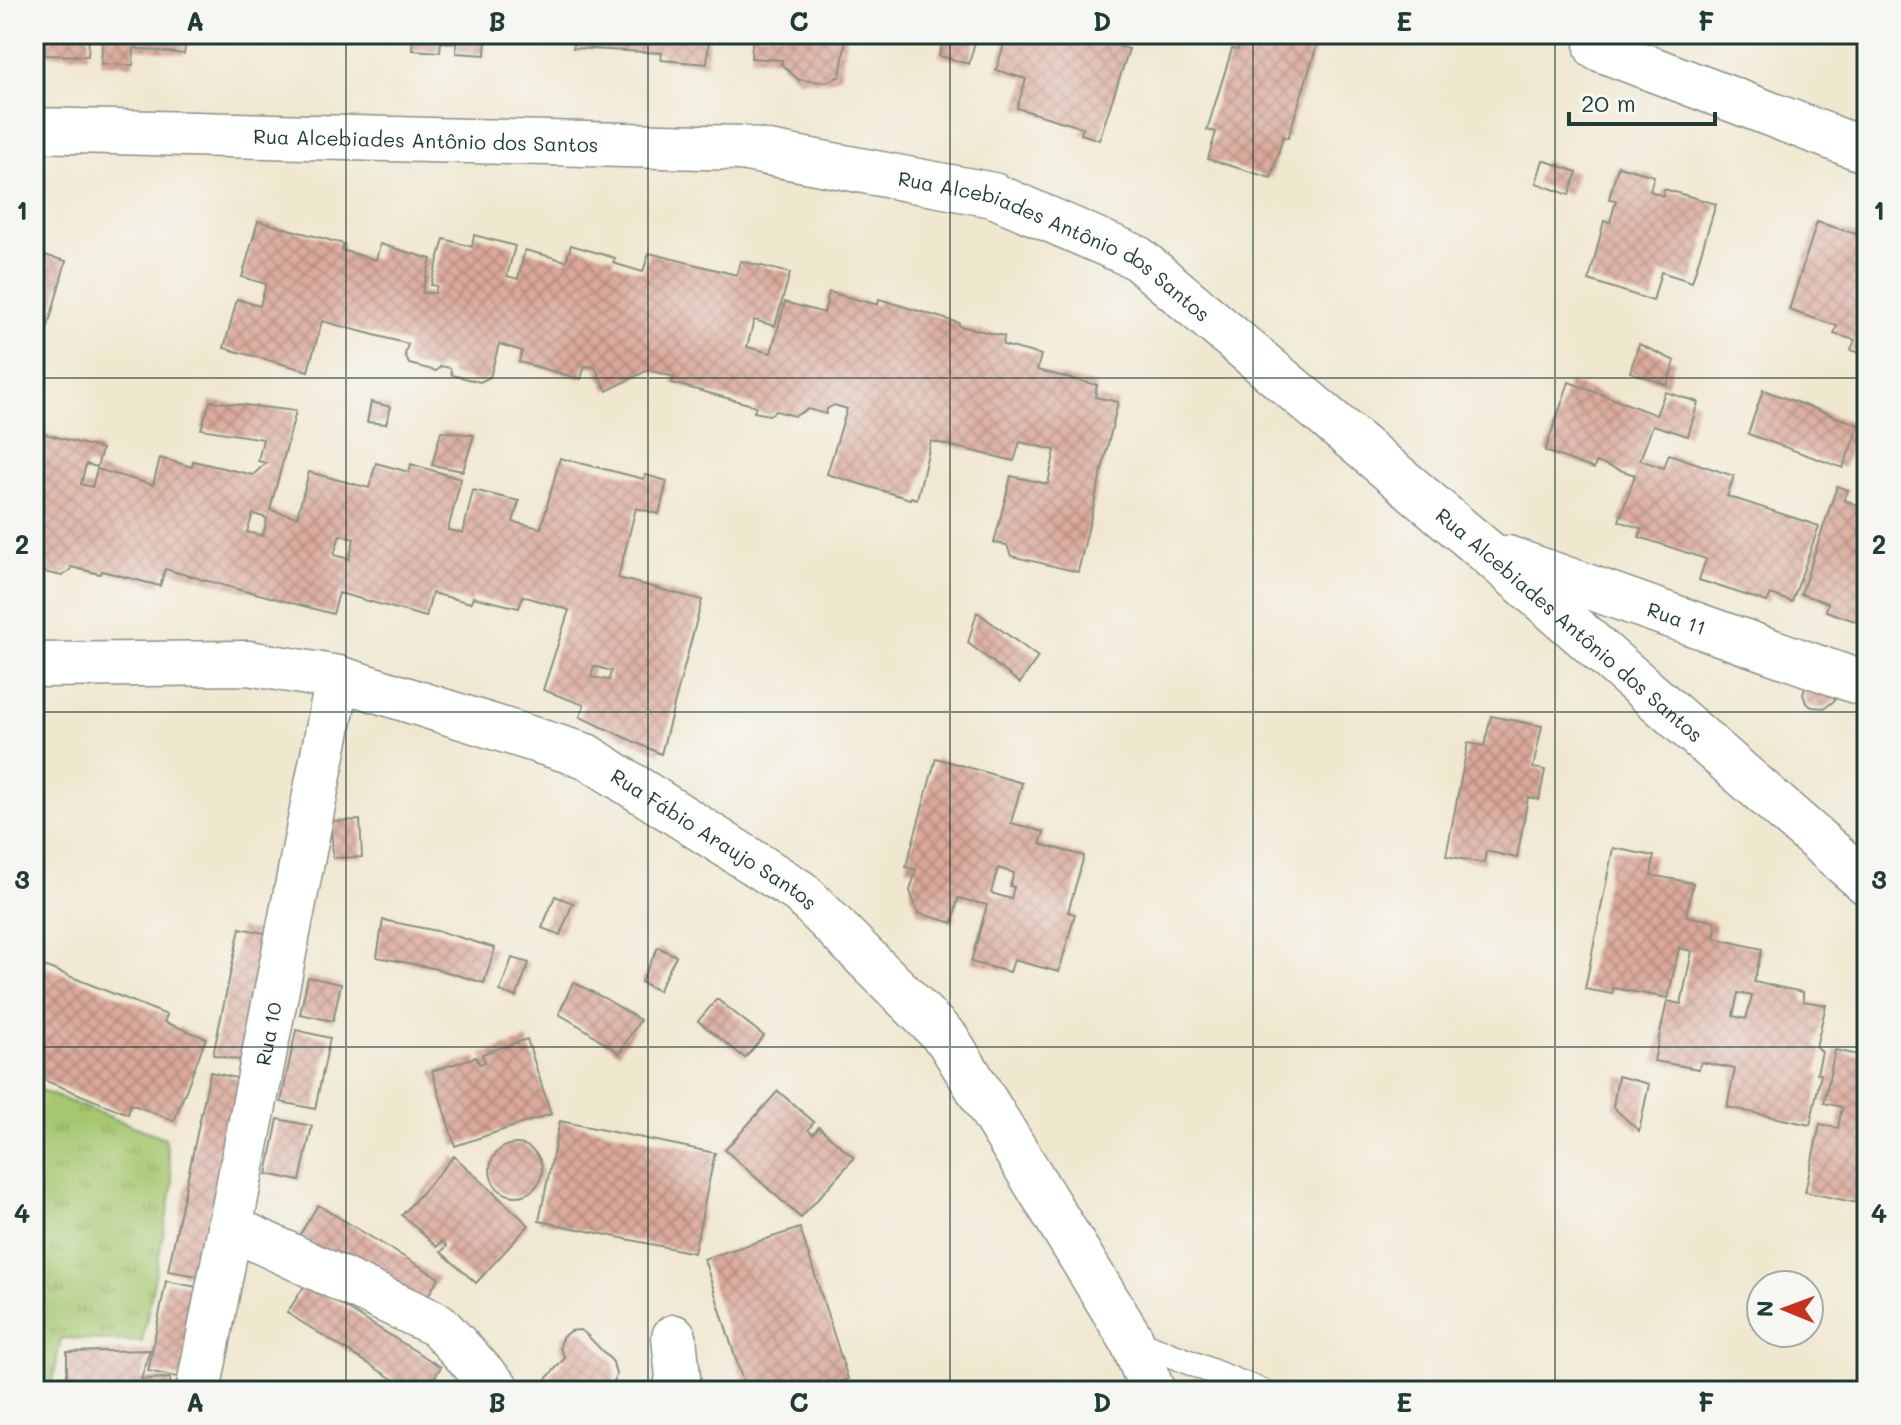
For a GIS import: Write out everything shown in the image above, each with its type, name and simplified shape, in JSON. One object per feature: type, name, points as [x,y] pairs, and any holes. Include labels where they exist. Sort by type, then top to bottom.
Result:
[{"type":"street","points":[[1593,41],[1867,151]]},
{"type":"street","name":"Rua Alcebiades Antônio dos Santos","points":[[34,130],[741,148],[993,195],[1136,257],[1486,551],[1867,883]]},
{"type":"street","name":"Rua 11","points":[[1486,551],[1867,685]]},
{"type":"street","name":"Rua Fábio Araujo Santos","points":[[34,665],[248,663],[338,678],[586,756],[800,892],[948,1040],[1131,1339],[1153,1391]]},
{"type":"street","name":"Rua 10","points":[[198,1391],[338,678]]},
{"type":"street","points":[[230,1227],[438,1325],[499,1391]]},
{"type":"street","points":[[674,1337],[678,1377],[675,1391]]},
{"type":"lane","points":[[1131,1339],[1261,1391]]},
{"type":"green space","points":[[34,1088],[165,1138],[173,1184],[142,1342],[61,1338],[51,1391],[34,1391]]},
{"type":"building","points":[[45,34],[89,34],[88,56],[44,55]]},
{"type":"building","points":[[103,34],[221,34],[221,39],[187,37],[184,54],[134,48],[133,65],[101,64]]},
{"type":"building","points":[[413,34],[486,34],[485,55],[456,53],[456,43],[441,42],[440,52],[412,50]]},
{"type":"building","points":[[575,34],[709,34],[707,64],[661,60],[662,53],[573,48]]},
{"type":"building","points":[[753,34],[847,34],[840,76],[827,82],[799,80],[781,64],[782,60],[751,58]]},
{"type":"building","points":[[945,34],[977,34],[969,64],[939,56]]},
{"type":"building","points":[[997,34],[1126,34],[1121,47],[1129,49],[1099,140],[1081,134],[1083,128],[1017,108],[1026,79],[996,70],[1006,38]]},
{"type":"building","points":[[1243,34],[1292,34],[1318,42],[1288,138],[1283,136],[1271,178],[1208,159],[1216,132],[1207,130],[1232,49],[1238,50]]},
{"type":"building","points":[[1543,160],[1577,172],[1569,195],[1536,183]]},
{"type":"building","points":[[1618,166],[1654,176],[1650,191],[1663,196],[1664,189],[1716,204],[1692,282],[1661,272],[1653,301],[1589,280],[1604,221],[1610,222],[1616,200],[1609,199]]},
{"type":"building","points":[[258,221],[344,244],[342,250],[376,260],[380,244],[431,259],[422,293],[435,293],[437,286],[431,285],[444,239],[472,247],[474,235],[515,246],[507,276],[518,279],[525,250],[566,261],[571,245],[615,258],[613,263],[643,272],[649,253],[737,275],[741,261],[790,273],[775,326],[754,320],[747,347],[771,353],[785,302],[824,313],[829,292],[878,305],[879,299],[959,323],[959,326],[1004,336],[1003,345],[1041,355],[1037,370],[1097,385],[1095,397],[1118,402],[1078,572],[1011,556],[1007,545],[994,543],[1011,476],[1048,484],[1055,450],[1020,442],[1014,461],[931,441],[917,499],[910,499],[827,474],[847,409],[834,405],[827,409],[826,414],[808,409],[795,416],[776,411],[769,415],[754,412],[756,406],[672,383],[674,377],[648,370],[607,391],[595,367],[585,366],[581,379],[519,362],[522,351],[499,344],[490,377],[480,382],[452,375],[450,368],[441,366],[436,371],[409,364],[405,355],[408,344],[322,321],[308,371],[224,348],[237,299],[260,306],[266,284],[242,277]]},
{"type":"building","points":[[1817,222],[1866,237],[1867,355],[1851,350],[1855,340],[1834,334],[1837,326],[1789,310]]},
{"type":"building","points":[[34,247],[39,248],[37,253],[66,261],[46,334],[34,332]]},
{"type":"building","points":[[1639,344],[1675,361],[1667,385],[1630,372]]},
{"type":"building","points":[[1569,382],[1656,415],[1665,392],[1698,402],[1688,436],[1653,425],[1640,460],[1664,468],[1669,454],[1734,476],[1727,496],[1819,526],[1792,602],[1771,594],[1767,602],[1699,580],[1706,559],[1639,537],[1642,529],[1619,521],[1635,475],[1596,462],[1594,469],[1545,451]]},
{"type":"building","points":[[1763,390],[1859,425],[1843,468],[1748,434]]},
{"type":"building","points":[[210,401],[296,411],[270,510],[297,517],[309,472],[369,488],[376,463],[409,472],[411,464],[461,479],[448,530],[463,533],[473,490],[519,501],[513,522],[541,528],[560,458],[644,479],[646,475],[667,481],[659,514],[636,508],[618,578],[702,600],[661,754],[580,717],[584,705],[543,690],[569,610],[523,596],[519,608],[473,597],[471,603],[432,593],[426,617],[339,593],[333,614],[165,569],[160,586],[102,571],[100,574],[71,567],[62,576],[34,570],[34,431],[102,449],[97,467],[86,464],[81,484],[92,487],[97,469],[153,485],[160,458],[192,467],[193,461],[253,475],[266,463],[258,461],[263,439],[201,429]],"holes":[[[253,514],[267,518],[263,536],[247,532]],[[340,535],[354,539],[349,559],[334,555]],[[594,666],[611,671],[609,680],[591,677]]]},
{"type":"building","points":[[371,402],[391,407],[386,424],[367,422]]},
{"type":"building","points":[[441,431],[474,435],[463,471],[432,465]]},
{"type":"building","points":[[1837,486],[1848,490],[1844,500],[1863,507],[1867,496],[1867,625],[1826,611],[1828,603],[1801,594]]},
{"type":"building","points":[[977,612],[1038,657],[1020,683],[968,643]]},
{"type":"building","points":[[1806,683],[1835,697],[1834,701],[1825,708],[1812,707],[1806,703],[1803,694]]},
{"type":"building","points":[[1491,716],[1542,726],[1533,768],[1545,770],[1539,800],[1528,797],[1517,858],[1486,851],[1484,863],[1446,856],[1468,743],[1484,746]]},
{"type":"building","points":[[936,758],[1022,783],[1011,823],[1044,832],[1040,844],[1084,856],[1068,912],[1075,914],[1059,972],[1014,960],[1010,972],[971,962],[987,905],[958,898],[953,923],[918,913],[910,891],[916,870],[906,867]],"holes":[[[998,868],[1014,873],[1010,886],[1014,887],[1011,899],[991,893]]]},
{"type":"building","points":[[360,820],[362,857],[333,858],[331,821]]},
{"type":"building","points":[[1613,848],[1654,856],[1651,875],[1693,883],[1686,916],[1713,921],[1716,926],[1714,938],[1762,949],[1754,982],[1803,992],[1803,1001],[1826,1005],[1816,1047],[1822,1052],[1817,1073],[1821,1074],[1810,1125],[1727,1107],[1735,1069],[1701,1062],[1699,1069],[1654,1061],[1667,1001],[1681,1004],[1692,951],[1679,948],[1668,998],[1613,988],[1612,994],[1585,989]],"holes":[[[1738,993],[1752,996],[1746,1019],[1733,1016]]]},
{"type":"building","points":[[555,896],[573,903],[560,935],[542,928]]},
{"type":"building","points":[[383,920],[442,932],[495,948],[484,983],[433,968],[377,957]]},
{"type":"building","points":[[240,928],[275,935],[249,1062],[213,1055]]},
{"type":"building","points":[[658,947],[676,956],[658,991],[641,982]]},
{"type":"building","points":[[512,958],[529,963],[516,997],[500,991]]},
{"type":"building","points":[[34,962],[167,1015],[164,1022],[206,1038],[174,1121],[131,1104],[128,1114],[34,1076]]},
{"type":"building","points":[[308,977],[341,984],[333,1021],[300,1014]]},
{"type":"building","points":[[573,982],[640,1020],[619,1053],[559,1014]]},
{"type":"building","points":[[717,999],[764,1036],[745,1058],[698,1021]]},
{"type":"building","points":[[296,1030],[330,1038],[315,1109],[281,1102]]},
{"type":"building","points":[[527,1039],[551,1114],[455,1146],[432,1071],[476,1057],[479,1064],[485,1062],[482,1054]]},
{"type":"building","points":[[1835,1050],[1867,1057],[1867,1205],[1805,1192],[1820,1124],[1838,1128],[1842,1107],[1824,1103]]},
{"type":"building","points":[[210,1072],[245,1080],[204,1277],[168,1271]]},
{"type":"building","points":[[1618,1076],[1649,1084],[1639,1131],[1613,1107]]},
{"type":"building","points":[[778,1091],[814,1122],[808,1130],[813,1134],[819,1127],[854,1158],[801,1218],[725,1150]]},
{"type":"building","points":[[278,1119],[312,1126],[300,1181],[267,1174]]},
{"type":"building","points":[[560,1121],[715,1153],[694,1253],[539,1221]]},
{"type":"building","points":[[516,1144],[535,1151],[542,1170],[535,1189],[516,1196],[497,1189],[490,1170],[497,1151]]},
{"type":"building","points":[[454,1156],[529,1225],[476,1283],[441,1252],[447,1246],[442,1241],[437,1247],[402,1215]]},
{"type":"building","points":[[318,1205],[439,1278],[419,1310],[299,1236]]},
{"type":"building","points":[[800,1228],[848,1379],[811,1391],[746,1391],[704,1259]]},
{"type":"building","points":[[166,1281],[202,1288],[182,1378],[148,1371]]},
{"type":"building","points":[[306,1283],[441,1367],[426,1391],[412,1391],[287,1313]]},
{"type":"building","points":[[580,1330],[613,1362],[616,1375],[612,1387],[619,1391],[535,1391],[565,1358],[560,1348],[562,1337],[570,1331]]},
{"type":"building","points":[[150,1350],[141,1379],[170,1378],[171,1391],[58,1391],[57,1383],[67,1382],[67,1352]]}]
